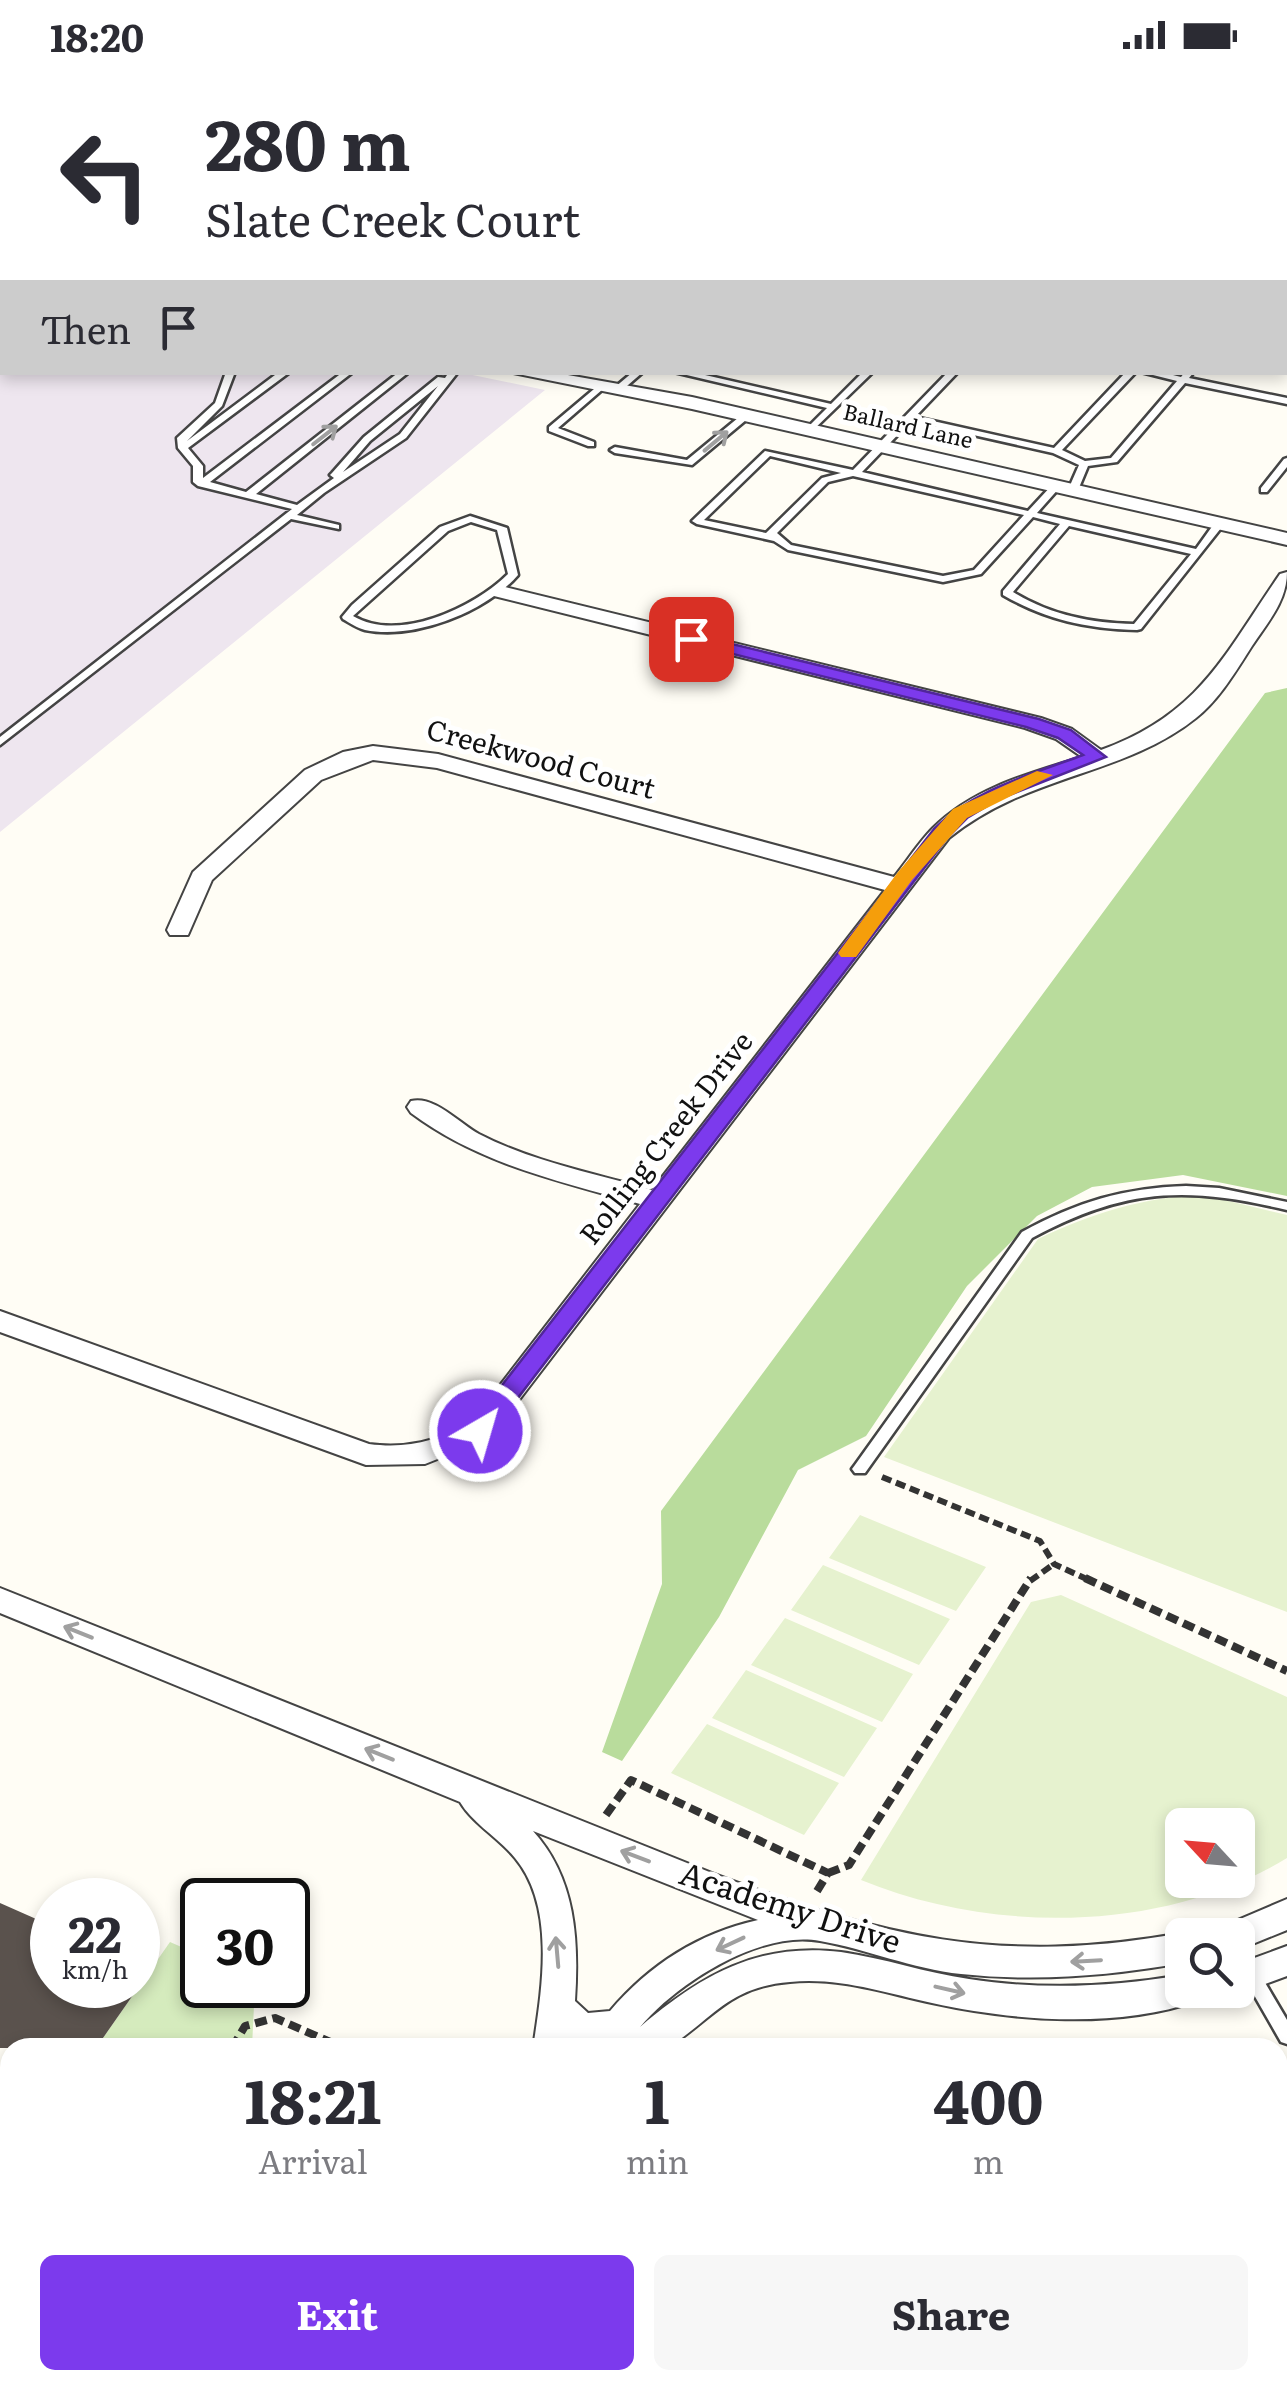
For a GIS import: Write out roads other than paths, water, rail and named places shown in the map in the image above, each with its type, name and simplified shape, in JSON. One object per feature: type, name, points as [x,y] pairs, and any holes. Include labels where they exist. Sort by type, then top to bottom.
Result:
[{"type":"street","name":"Ballard Lane","points":[[571,377],[1287,539]]},
{"type":"street","name":"Rolling Creek Drive","points":[[0,1322],[366,1454],[395,1459],[424,1456],[480,1431],[941,833],[970,807],[1148,737],[1192,712],[1287,578]]},
{"type":"street","points":[[501,592],[1033,723],[1064,734],[1096,757]]},
{"type":"street","name":"Creekwood Court","points":[[179,930],[202,877],[282,801],[331,765],[373,753],[438,761],[900,886]]},
{"type":"street","points":[[420,1106],[442,1126],[480,1144],[660,1200]]},
{"type":"street","name":"Academy Drive","points":[[0,1600],[469,1791],[812,1923],[911,1948],[1016,1964],[1118,1960],[1165,1951]]},
{"type":"street","name":"Academy Drive","points":[[469,1791],[536,1859],[552,1904],[559,1960],[552,2038]]},
{"type":"street","points":[[1255,1928],[1287,1914]]},
{"type":"street","points":[[624,2038],[650,1993],[696,1960],[747,1936],[812,1923]]},
{"type":"street","points":[[1255,1967],[1287,1961]]},
{"type":"street","name":"Academy Drive","points":[[625,2038],[678,2013],[718,1988],[760,1973],[815,1962],[964,1994],[1063,2000],[1165,1994]]},
{"type":"street","points":[[557,2004],[568,2021],[585,2031],[620,2038]]},
{"type":"lane","points":[[201,484],[198,466],[182,448],[182,438],[225,396],[230,375]]},
{"type":"lane","points":[[182,448],[282,375]]},
{"type":"lane","points":[[201,484],[345,375]]},
{"type":"lane","points":[[248,495],[401,375]]},
{"type":"lane","points":[[321,491],[367,439],[448,375]]},
{"type":"lane","points":[[0,742],[321,491],[403,436],[450,375]]},
{"type":"lane","points":[[591,444],[552,429],[608,388],[633,375]]},
{"type":"lane","points":[[691,375],[833,407]]},
{"type":"lane","points":[[810,430],[865,375]]},
{"type":"lane","points":[[774,538],[771,532],[826,480],[856,472],[951,375]]},
{"type":"lane","points":[[1056,451],[1129,375]]},
{"type":"lane","points":[[909,418],[1056,451],[1084,464],[1114,460],[1187,376],[1287,401]]},
{"type":"lane","points":[[615,450],[688,463],[747,416]]},
{"type":"lane","points":[[1084,464],[1065,488],[1031,513],[978,572],[963,578],[943,579],[788,547],[774,538],[697,520],[768,453],[856,472],[1031,513],[1198,553]]},
{"type":"lane","points":[[1264,490],[1287,461]]},
{"type":"lane","points":[[201,484],[248,495],[335,527]]},
{"type":"lane","points":[[470,519],[502,528],[513,575],[501,592],[467,608],[401,629],[368,628],[348,617],[444,529],[470,519]]},
{"type":"lane","points":[[1068,522],[1007,593],[1040,614],[1092,627],[1137,627],[1220,523]]},
{"type":"lane","points":[[860,1469],[1027,1235],[1092,1204],[1172,1189],[1235,1192],[1287,1206]]},
{"type":"lane","points":[[1255,1987],[1287,2036]]}]
